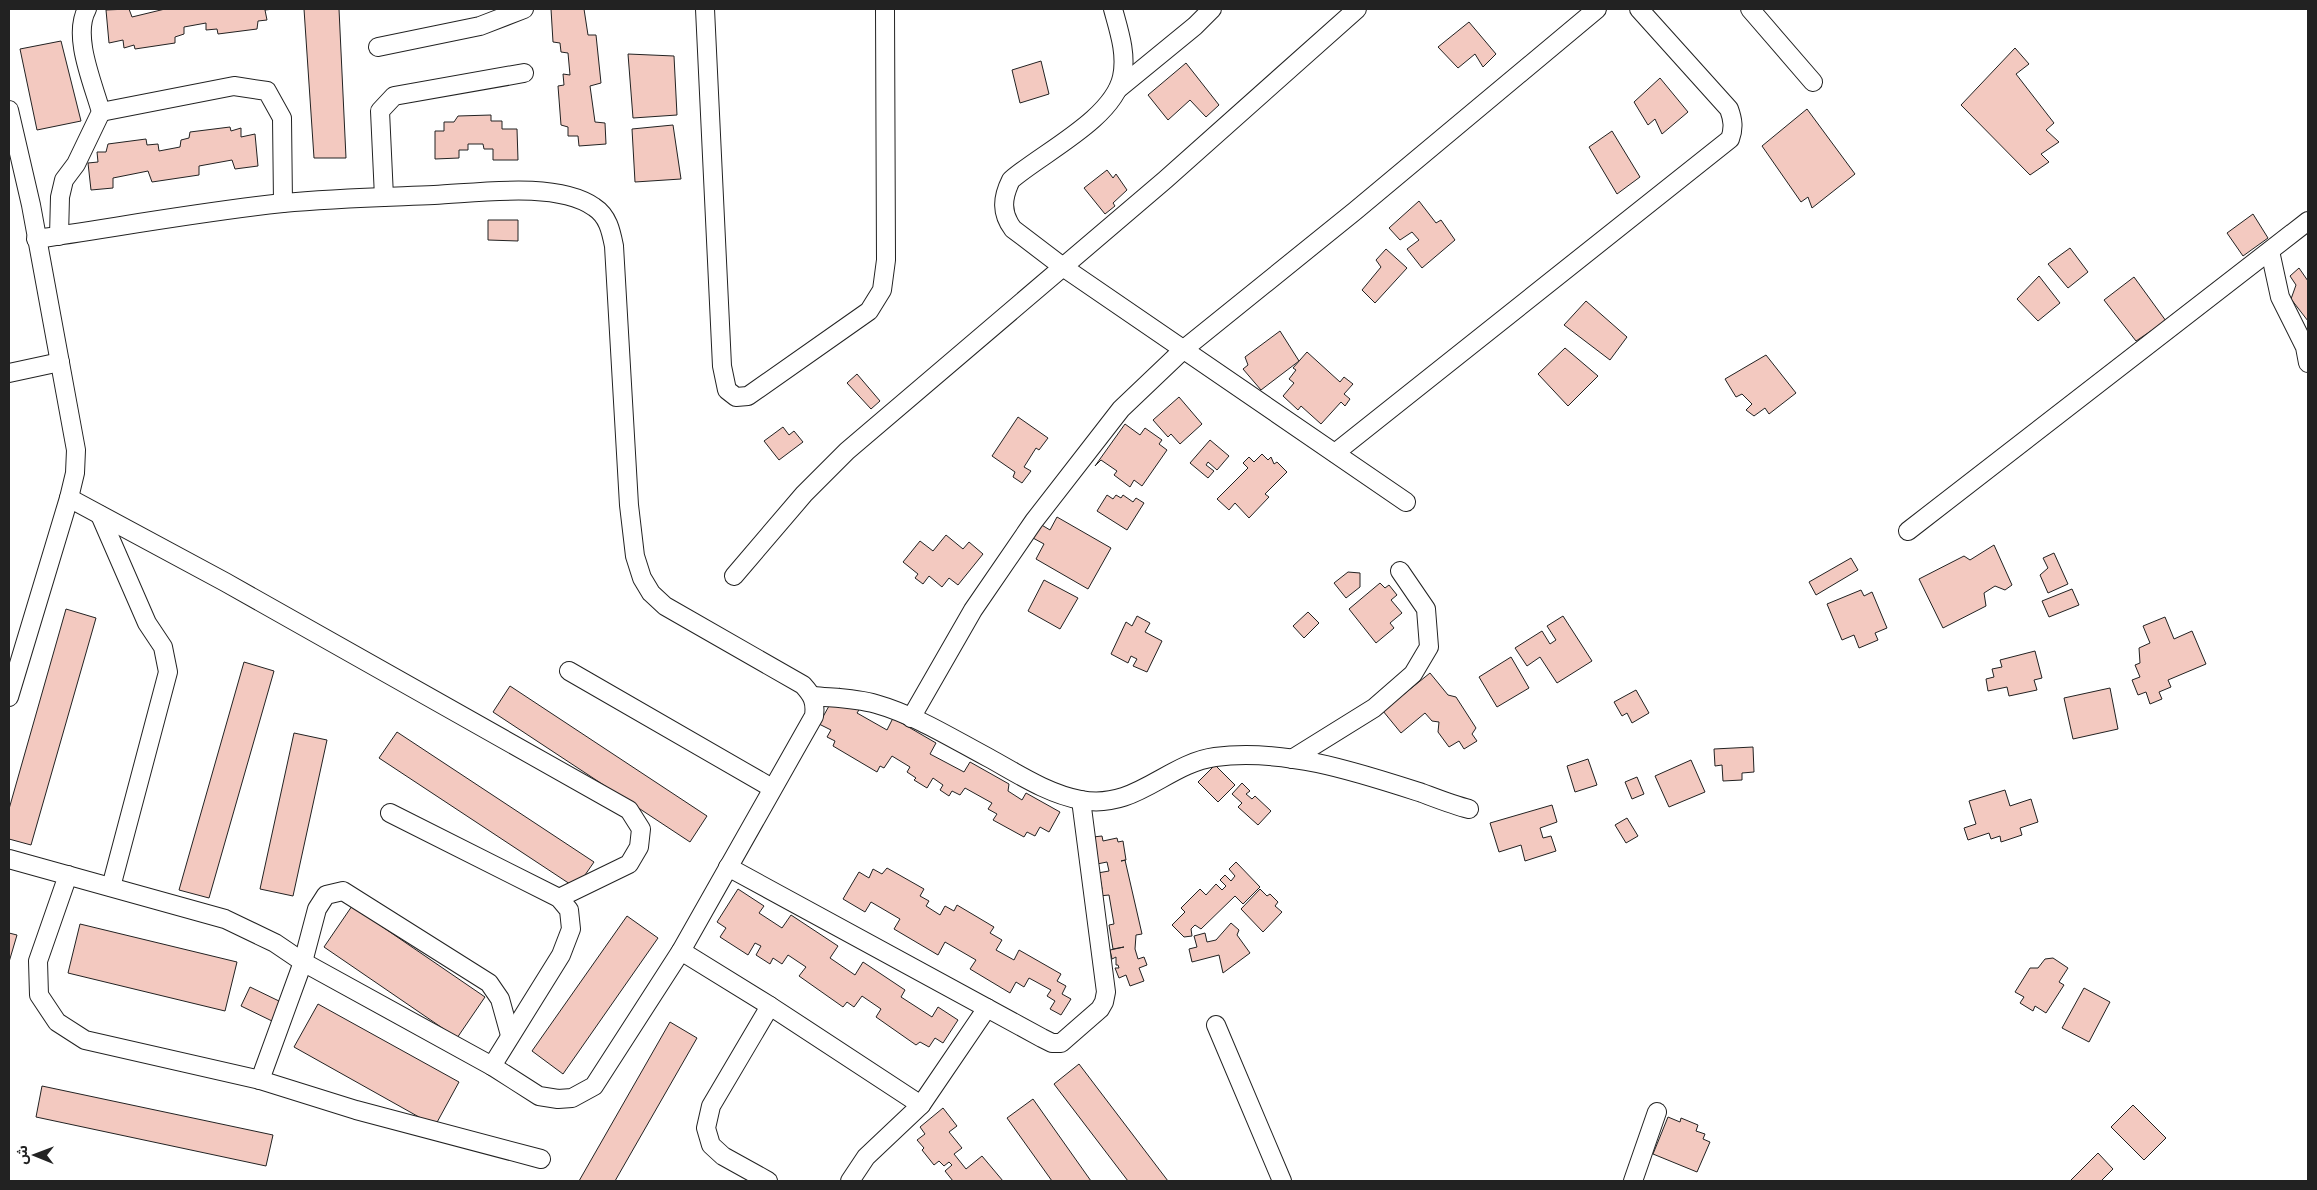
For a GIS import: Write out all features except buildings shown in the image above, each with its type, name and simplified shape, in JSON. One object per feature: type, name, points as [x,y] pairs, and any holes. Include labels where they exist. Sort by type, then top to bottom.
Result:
[{"type":"street","points":[[59,236],[60,197],[64,180],[76,164],[101,112],[80,37],[83,16],[87,9]]},
{"type":"street","points":[[378,47],[480,26],[524,9]]},
{"type":"street","points":[[705,9],[722,366],[728,390],[736,397],[748,396],[869,311],[882,290],[886,260],[885,9]]},
{"type":"street","points":[[1112,9],[1121,36],[1123,52],[1122,77],[1118,89]]},
{"type":"street","points":[[1212,9],[1195,26],[1118,89],[1100,112],[1060,145],[1011,180],[1005,191],[1004,211],[1013,229],[1063,267],[1406,502]]},
{"type":"street","points":[[734,576],[804,494],[847,451],[1165,180],[1357,9]]},
{"type":"street","points":[[910,718],[973,610],[1034,521],[1122,409],[1184,349],[1355,211],[1597,9]]},
{"type":"street","points":[[1336,453],[1730,139],[1733,130],[1733,119],[1729,109],[1639,9]]},
{"type":"street","points":[[1750,9],[1814,82]]},
{"type":"street","points":[[384,198],[380,111],[394,96],[524,74]]},
{"type":"street","points":[[101,112],[234,86],[267,91],[282,118],[283,203]]},
{"type":"street","points":[[9,110],[14,160],[31,205],[76,450],[75,473],[69,498],[9,696]]},
{"type":"street","points":[[9,859],[226,919],[275,943],[304,962],[492,1066],[539,1096],[558,1099],[572,1098],[594,1086],[681,951],[814,716],[815,705],[812,696],[803,685],[664,606],[651,593],[642,578],[635,556],[629,505],[614,246],[610,228],[604,216],[594,207],[581,201],[546,192],[524,190],[283,203],[36,239]]},
{"type":"street","points":[[1908,531],[2308,221]]},
{"type":"street","points":[[2270,251],[2280,296],[2305,347],[2308,364]]},
{"type":"street","points":[[9,373],[60,362]]},
{"type":"street","points":[[69,498],[225,582],[629,810],[641,829],[639,847],[629,864],[559,898]]},
{"type":"street","points":[[100,515],[147,623],[164,647],[168,672],[111,887]]},
{"type":"street","points":[[1292,759],[1374,708],[1413,674],[1430,647],[1426,609],[1400,571]]},
{"type":"street","points":[[568,671],[772,788]]},
{"type":"street","points":[[812,696],[876,704],[910,718],[1042,787],[1081,800],[1113,801],[1137,793],[1179,769],[1214,758],[1254,755],[1292,759],[1375,778],[1446,803],[1469,809]]},
{"type":"street","points":[[728,868],[1052,1044],[1061,1043],[1100,1009],[1106,992],[1081,800]]},
{"type":"street","points":[[390,813],[559,898],[569,910],[571,929],[561,955],[492,1066]]},
{"type":"street","points":[[68,875],[38,960],[40,995],[57,1022],[85,1040],[260,1080],[356,1110],[541,1159]]},
{"type":"street","points":[[260,1080],[304,962],[317,909],[326,896],[343,892],[489,983],[500,999],[510,1035]]},
{"type":"street","points":[[681,951],[770,1006],[921,1105]]},
{"type":"street","points":[[768,1181],[723,1156],[711,1145],[706,1128],[712,1106],[770,1006]]},
{"type":"street","points":[[850,1181],[866,1157],[921,1105],[987,1008]]},
{"type":"street","points":[[1216,1025],[1282,1181]]},
{"type":"street","points":[[1633,1181],[1657,1112]]}]
